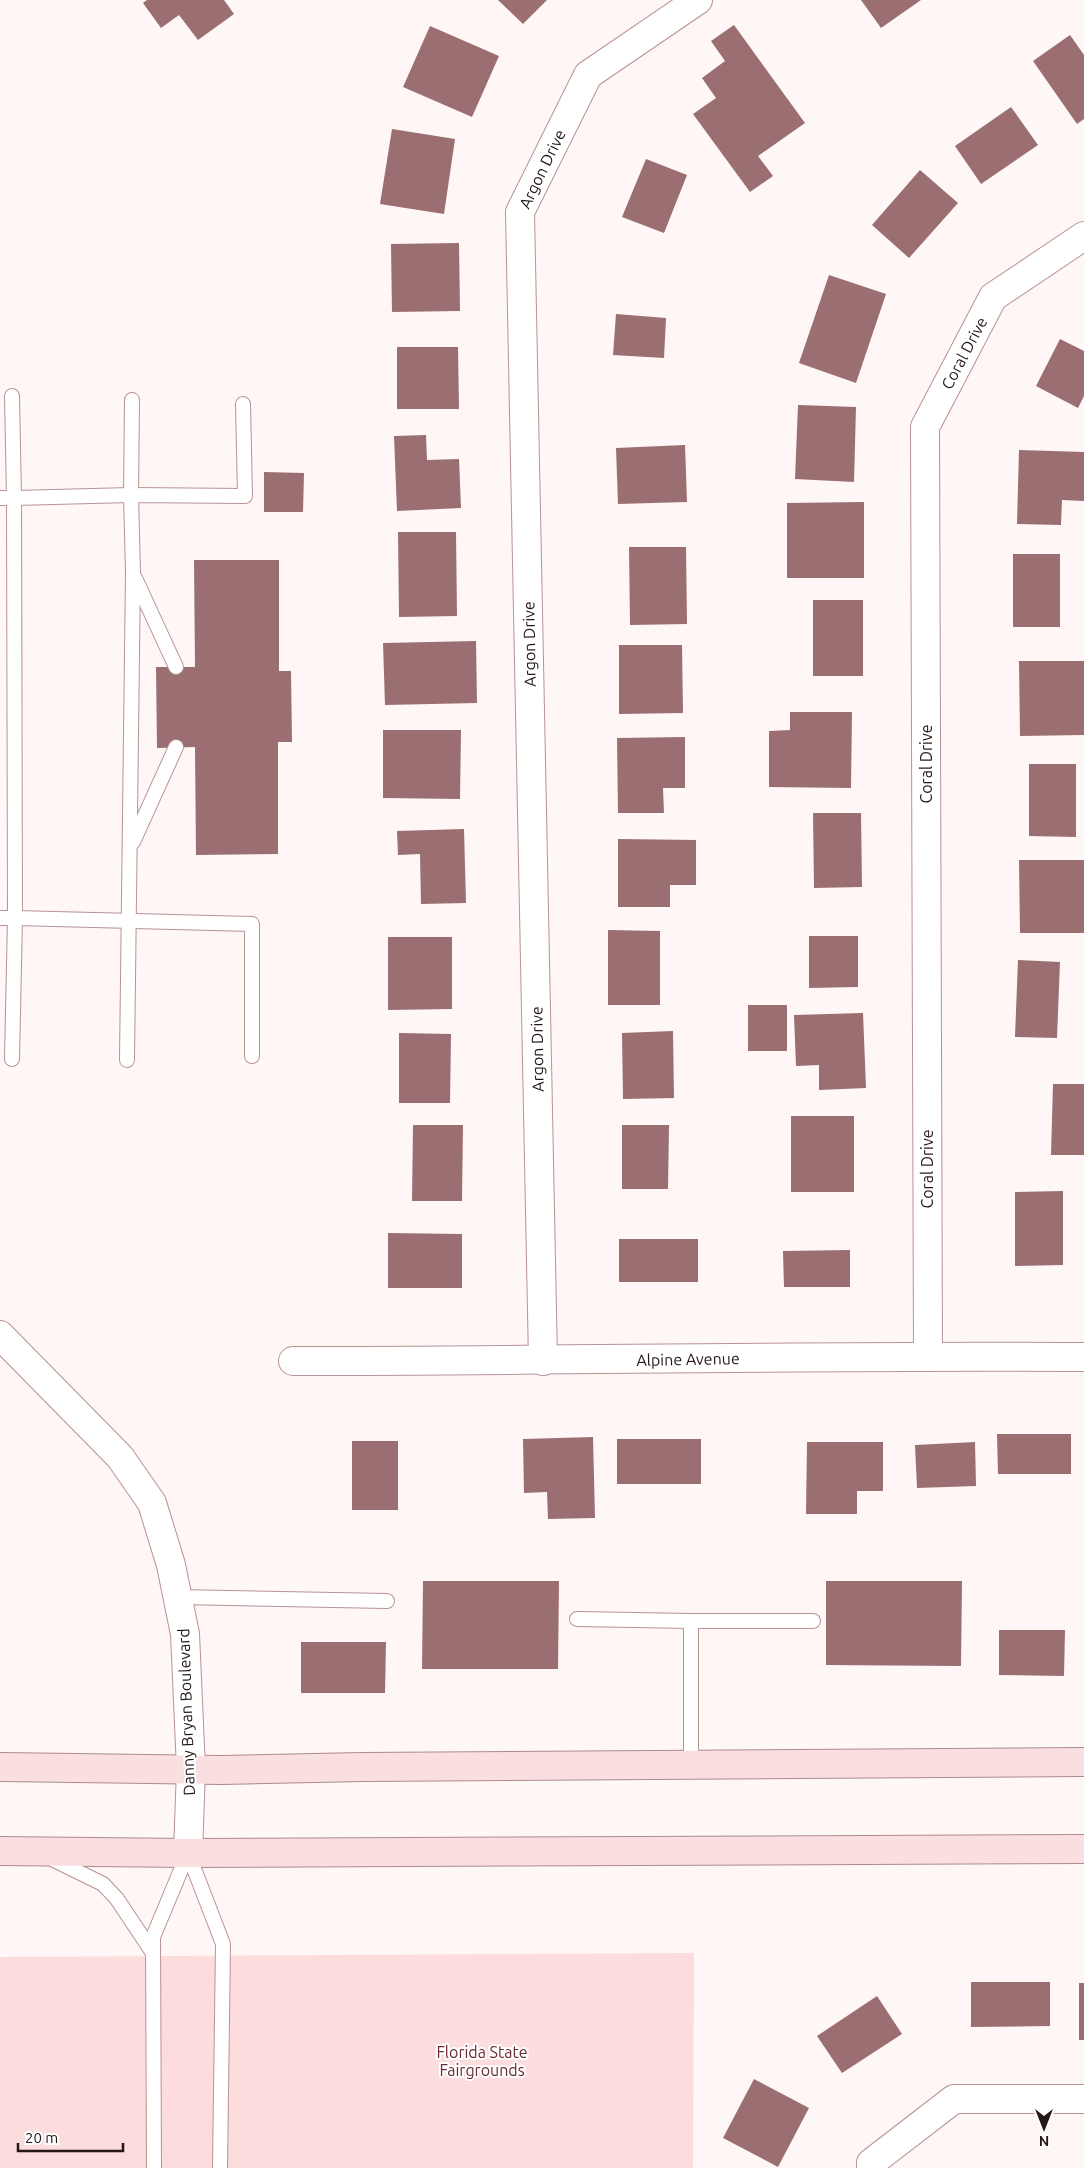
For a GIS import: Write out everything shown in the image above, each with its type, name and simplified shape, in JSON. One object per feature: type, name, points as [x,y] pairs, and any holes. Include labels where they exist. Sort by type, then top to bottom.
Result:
[{"type":"main road","points":[[0,1767],[222,1770],[691,1764],[1084,1762]]},
{"type":"main road","points":[[0,1851],[188,1853],[1084,1848]]},
{"type":"street","name":"Argon Drive","points":[[543,1361],[520,212],[588,75],[698,0]]},
{"type":"street","name":"Coral Drive","points":[[928,1356],[925,427],[993,297],[1084,236]]},
{"type":"street","name":"Danny Bryan Boulevard","points":[[0,1335],[120,1457],[152,1503],[171,1565],[185,1634],[191,1769],[188,1853]]},
{"type":"street","name":"Alpine Avenue","points":[[293,1361],[543,1361],[928,1356],[1084,1357]]},
{"type":"street","points":[[871,2168],[871,2163],[954,2099],[1084,2099]]},
{"type":"lane","points":[[12,396],[7,498],[15,918],[12,1059]]},
{"type":"lane","points":[[127,1060],[133,572],[131,495],[132,400]]},
{"type":"lane","points":[[7,498],[131,495],[245,496],[243,404]]},
{"type":"lane","points":[[133,572],[176,667]]},
{"type":"lane","points":[[130,848],[176,747]]},
{"type":"lane","points":[[0,918],[252,924],[252,1056]]},
{"type":"lane","points":[[177,1597],[388,1601]]},
{"type":"lane","points":[[576,1619],[812,1621]]},
{"type":"lane","points":[[691,1764],[692,1621]]},
{"type":"lane","points":[[37,1852],[102,1884],[118,1899],[153,1953]]},
{"type":"lane","points":[[154,2168],[153,1937],[188,1853]]},
{"type":"lane","points":[[188,1853],[222,1944],[220,2168]]},
{"type":"green space","name":"Florida State Fairgrounds","points":[[694,1953],[693,2168],[0,2168],[0,1957]]},
{"type":"building","points":[[147,0],[224,0],[234,14],[198,40],[179,15],[161,28],[143,3]]},
{"type":"building","points":[[498,0],[547,0],[523,24]]},
{"type":"building","points":[[861,0],[921,0],[881,28]]},
{"type":"building","points":[[734,25],[805,123],[758,156],[773,176],[750,192],[693,114],[716,98],[702,78],[725,61],[711,41]]},
{"type":"building","points":[[430,26],[499,56],[472,117],[403,87]]},
{"type":"building","points":[[1070,35],[1084,55],[1084,119],[1077,124],[1033,61]]},
{"type":"building","points":[[1011,107],[1038,145],[981,184],[955,146]]},
{"type":"building","points":[[392,129],[455,139],[444,214],[380,204]]},
{"type":"building","points":[[646,159],[687,175],[664,233],[622,217]]},
{"type":"building","points":[[920,170],[958,203],[909,258],[872,225]]},
{"type":"building","points":[[459,243],[460,311],[392,312],[391,244]]},
{"type":"building","points":[[829,275],[886,294],[856,383],[799,363]]},
{"type":"building","points":[[616,314],[666,318],[664,358],[613,355]]},
{"type":"building","points":[[1060,339],[1084,351],[1084,396],[1078,408],[1036,386]]},
{"type":"building","points":[[397,347],[458,347],[459,409],[397,409]]},
{"type":"building","points":[[798,405],[856,407],[854,482],[795,479]]},
{"type":"building","points":[[426,435],[427,460],[459,459],[461,508],[397,511],[394,436]]},
{"type":"building","points":[[685,445],[687,502],[618,504],[616,448]]},
{"type":"building","points":[[1019,450],[1084,452],[1084,501],[1062,500],[1061,525],[1017,524]]},
{"type":"building","points":[[264,472],[304,473],[303,512],[264,512]]},
{"type":"building","points":[[864,502],[864,578],[787,578],[787,503]]},
{"type":"building","points":[[398,532],[456,532],[457,616],[399,617]]},
{"type":"building","points":[[629,547],[686,547],[687,624],[630,625]]},
{"type":"building","points":[[1013,554],[1060,554],[1060,627],[1013,627]]},
{"type":"building","points":[[194,560],[279,560],[279,671],[291,671],[292,742],[278,742],[278,854],[196,855],[195,747],[157,748],[156,667],[195,667]]},
{"type":"building","points":[[813,600],[863,600],[863,676],[813,676]]},
{"type":"building","points":[[476,641],[477,703],[385,705],[383,643]]},
{"type":"building","points":[[619,645],[682,645],[683,713],[619,714]]},
{"type":"building","points":[[1019,661],[1084,661],[1084,735],[1020,736]]},
{"type":"building","points":[[790,712],[852,712],[851,788],[769,787],[769,731],[790,730]]},
{"type":"building","points":[[383,730],[461,730],[460,799],[383,798]]},
{"type":"building","points":[[685,737],[685,788],[663,788],[664,813],[618,813],[617,738]]},
{"type":"building","points":[[1029,764],[1076,764],[1076,837],[1029,836]]},
{"type":"building","points":[[813,813],[861,813],[862,887],[814,888]]},
{"type":"building","points":[[464,829],[466,903],[421,904],[420,854],[398,855],[397,831]]},
{"type":"building","points":[[618,839],[696,840],[696,885],[670,885],[670,907],[618,907]]},
{"type":"building","points":[[1019,860],[1084,860],[1084,933],[1020,933]]},
{"type":"building","points":[[608,930],[660,931],[660,1005],[608,1005]]},
{"type":"building","points":[[809,936],[858,936],[858,987],[809,988]]},
{"type":"building","points":[[388,937],[452,937],[452,1009],[388,1010]]},
{"type":"building","points":[[1018,960],[1060,962],[1057,1038],[1015,1037]]},
{"type":"building","points":[[748,1005],[787,1005],[787,1051],[748,1051]]},
{"type":"building","points":[[863,1013],[866,1088],[819,1090],[819,1065],[796,1066],[794,1015]]},
{"type":"building","points":[[673,1031],[674,1098],[623,1099],[622,1033]]},
{"type":"building","points":[[399,1033],[451,1034],[450,1103],[399,1103]]},
{"type":"building","points":[[1053,1084],[1084,1084],[1084,1155],[1051,1155]]},
{"type":"building","points":[[791,1116],[854,1116],[854,1192],[791,1192]]},
{"type":"building","points":[[413,1125],[463,1125],[462,1201],[412,1201]]},
{"type":"building","points":[[622,1125],[669,1125],[668,1189],[622,1189]]},
{"type":"building","points":[[1063,1191],[1063,1265],[1015,1266],[1015,1192]]},
{"type":"building","points":[[388,1233],[462,1234],[462,1288],[388,1288]]},
{"type":"building","points":[[619,1239],[698,1239],[698,1282],[619,1282]]},
{"type":"building","points":[[850,1250],[850,1287],[784,1287],[783,1251]]},
{"type":"building","points":[[997,1434],[1071,1434],[1071,1474],[998,1474]]},
{"type":"building","points":[[593,1437],[595,1518],[548,1519],[547,1492],[524,1493],[523,1439]]},
{"type":"building","points":[[617,1439],[701,1439],[701,1484],[617,1484]]},
{"type":"building","points":[[352,1441],[398,1441],[398,1510],[352,1510]]},
{"type":"building","points":[[807,1442],[883,1442],[883,1491],[857,1491],[857,1514],[806,1514]]},
{"type":"building","points":[[975,1442],[976,1486],[917,1488],[915,1445]]},
{"type":"building","points":[[423,1581],[559,1581],[558,1669],[422,1669]]},
{"type":"building","points":[[826,1581],[962,1581],[961,1666],[826,1665]]},
{"type":"building","points":[[999,1630],[1065,1630],[1064,1676],[999,1675]]},
{"type":"building","points":[[301,1642],[386,1642],[385,1693],[301,1693]]},
{"type":"building","points":[[971,1982],[1050,1982],[1050,2026],[971,2027]]},
{"type":"building","points":[[1079,1983],[1084,1983],[1084,2040],[1079,2040]]},
{"type":"building","points":[[877,1996],[902,2034],[842,2073],[817,2036]]},
{"type":"building","points":[[754,2079],[809,2108],[778,2167],[723,2138]]}]
